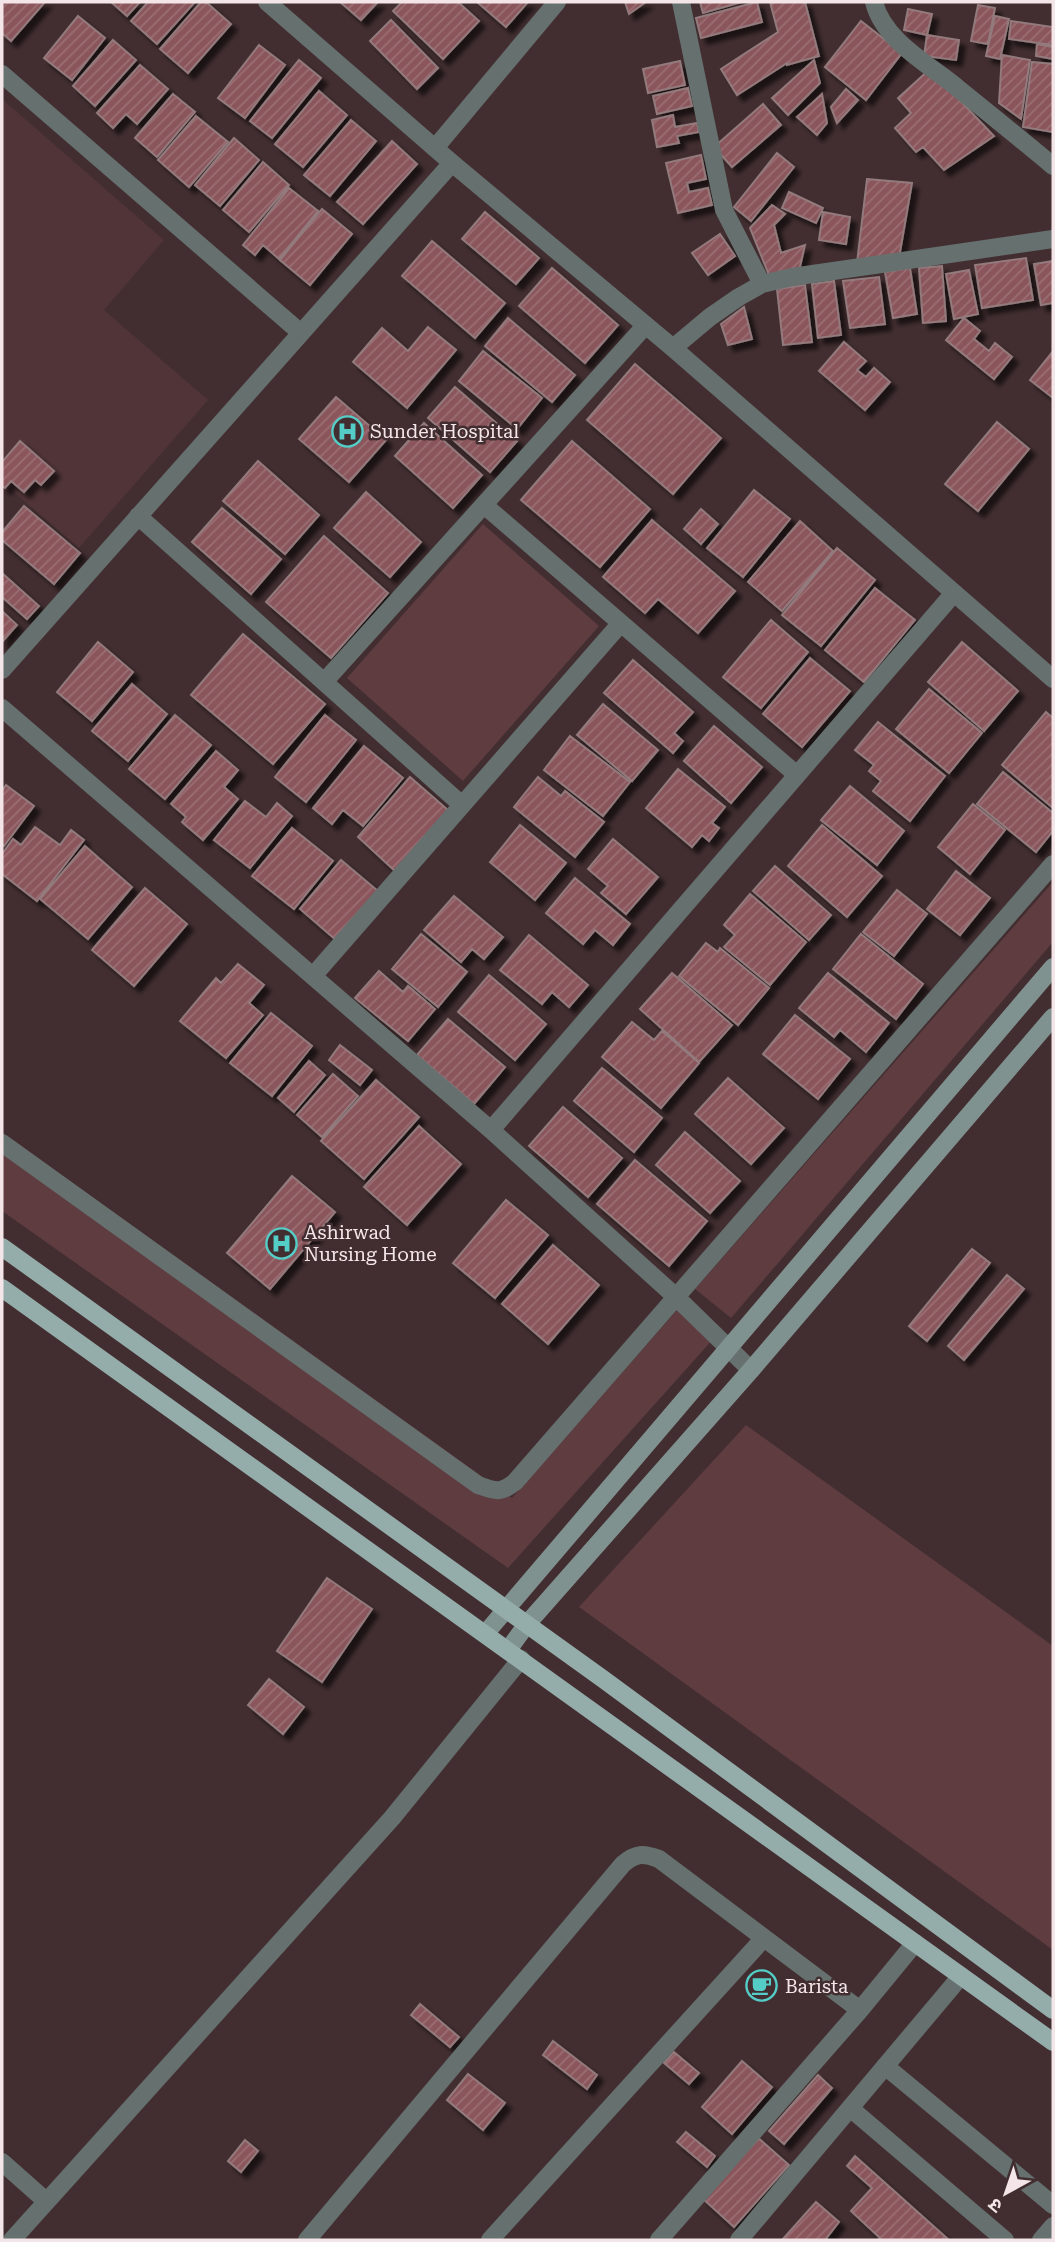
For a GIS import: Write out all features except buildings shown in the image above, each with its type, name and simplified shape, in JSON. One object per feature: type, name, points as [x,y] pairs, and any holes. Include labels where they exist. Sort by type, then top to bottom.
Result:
[{"type":"main road","points":[[485,1634],[1053,967]]},
{"type":"main road","points":[[514,1655],[527,1624],[751,1370],[1053,1017]]},
{"type":"main road","points":[[2,1248],[505,1608],[1053,2010]]},
{"type":"main road","points":[[2,1288],[1053,2042]]},
{"type":"street","points":[[267,2],[452,163],[673,348],[1053,679]]},
{"type":"street","points":[[436,148],[557,2]]},
{"type":"street","points":[[681,2],[724,210],[762,284]]},
{"type":"street","points":[[874,2],[885,24],[917,58],[1053,166]]},
{"type":"street","points":[[2,74],[301,333]]},
{"type":"street","points":[[2,670],[452,163]]},
{"type":"street","points":[[673,348],[710,317],[762,284],[792,277],[1053,239]]},
{"type":"street","points":[[324,682],[645,326]]},
{"type":"street","points":[[484,505],[797,775]]},
{"type":"street","points":[[138,516],[461,805]]},
{"type":"street","points":[[491,1130],[954,593]]},
{"type":"street","points":[[313,976],[621,624]]},
{"type":"street","points":[[2,708],[491,1130],[675,1296],[751,1370]]},
{"type":"street","points":[[2,1143],[478,1485],[494,1491],[507,1489],[1053,864]]},
{"type":"street","points":[[12,2240],[392,1818],[514,1655]]},
{"type":"street","points":[[307,2240],[614,1875],[633,1856],[645,1853],[659,1859],[860,2010]]},
{"type":"street","points":[[491,2240],[764,1938]]},
{"type":"street","points":[[659,2240],[915,1943]]},
{"type":"street","points":[[739,2240],[961,1976]]},
{"type":"street","points":[[885,2066],[1053,2205]]},
{"type":"street","points":[[850,2108],[1005,2240]]},
{"type":"street","points":[[2,2161],[47,2201]]},
{"type":"street","points":[[1041,2240],[1053,2226]]},
{"type":"shaded area","points":[[2,99],[164,240],[104,310],[208,400],[79,548],[2,482]]},
{"type":"shaded area","points":[[483,524],[599,626],[463,781],[347,678]]},
{"type":"shaded area","points":[[1053,882],[1053,942],[731,1318],[695,1289]]},
{"type":"shaded area","points":[[2,1132],[512,1498],[678,1309],[715,1337],[508,1568],[2,1211]]},
{"type":"shaded area","points":[[746,1425],[1053,1646],[1053,1950],[579,1607]]},
{"type":"place","name":"Sunder Hospital","points":[[347,431]]},
{"type":"place","name":"Ashirwad Nursing Home","points":[[281,1243]]},
{"type":"place","name":"Barista","points":[[762,1986]]}]
